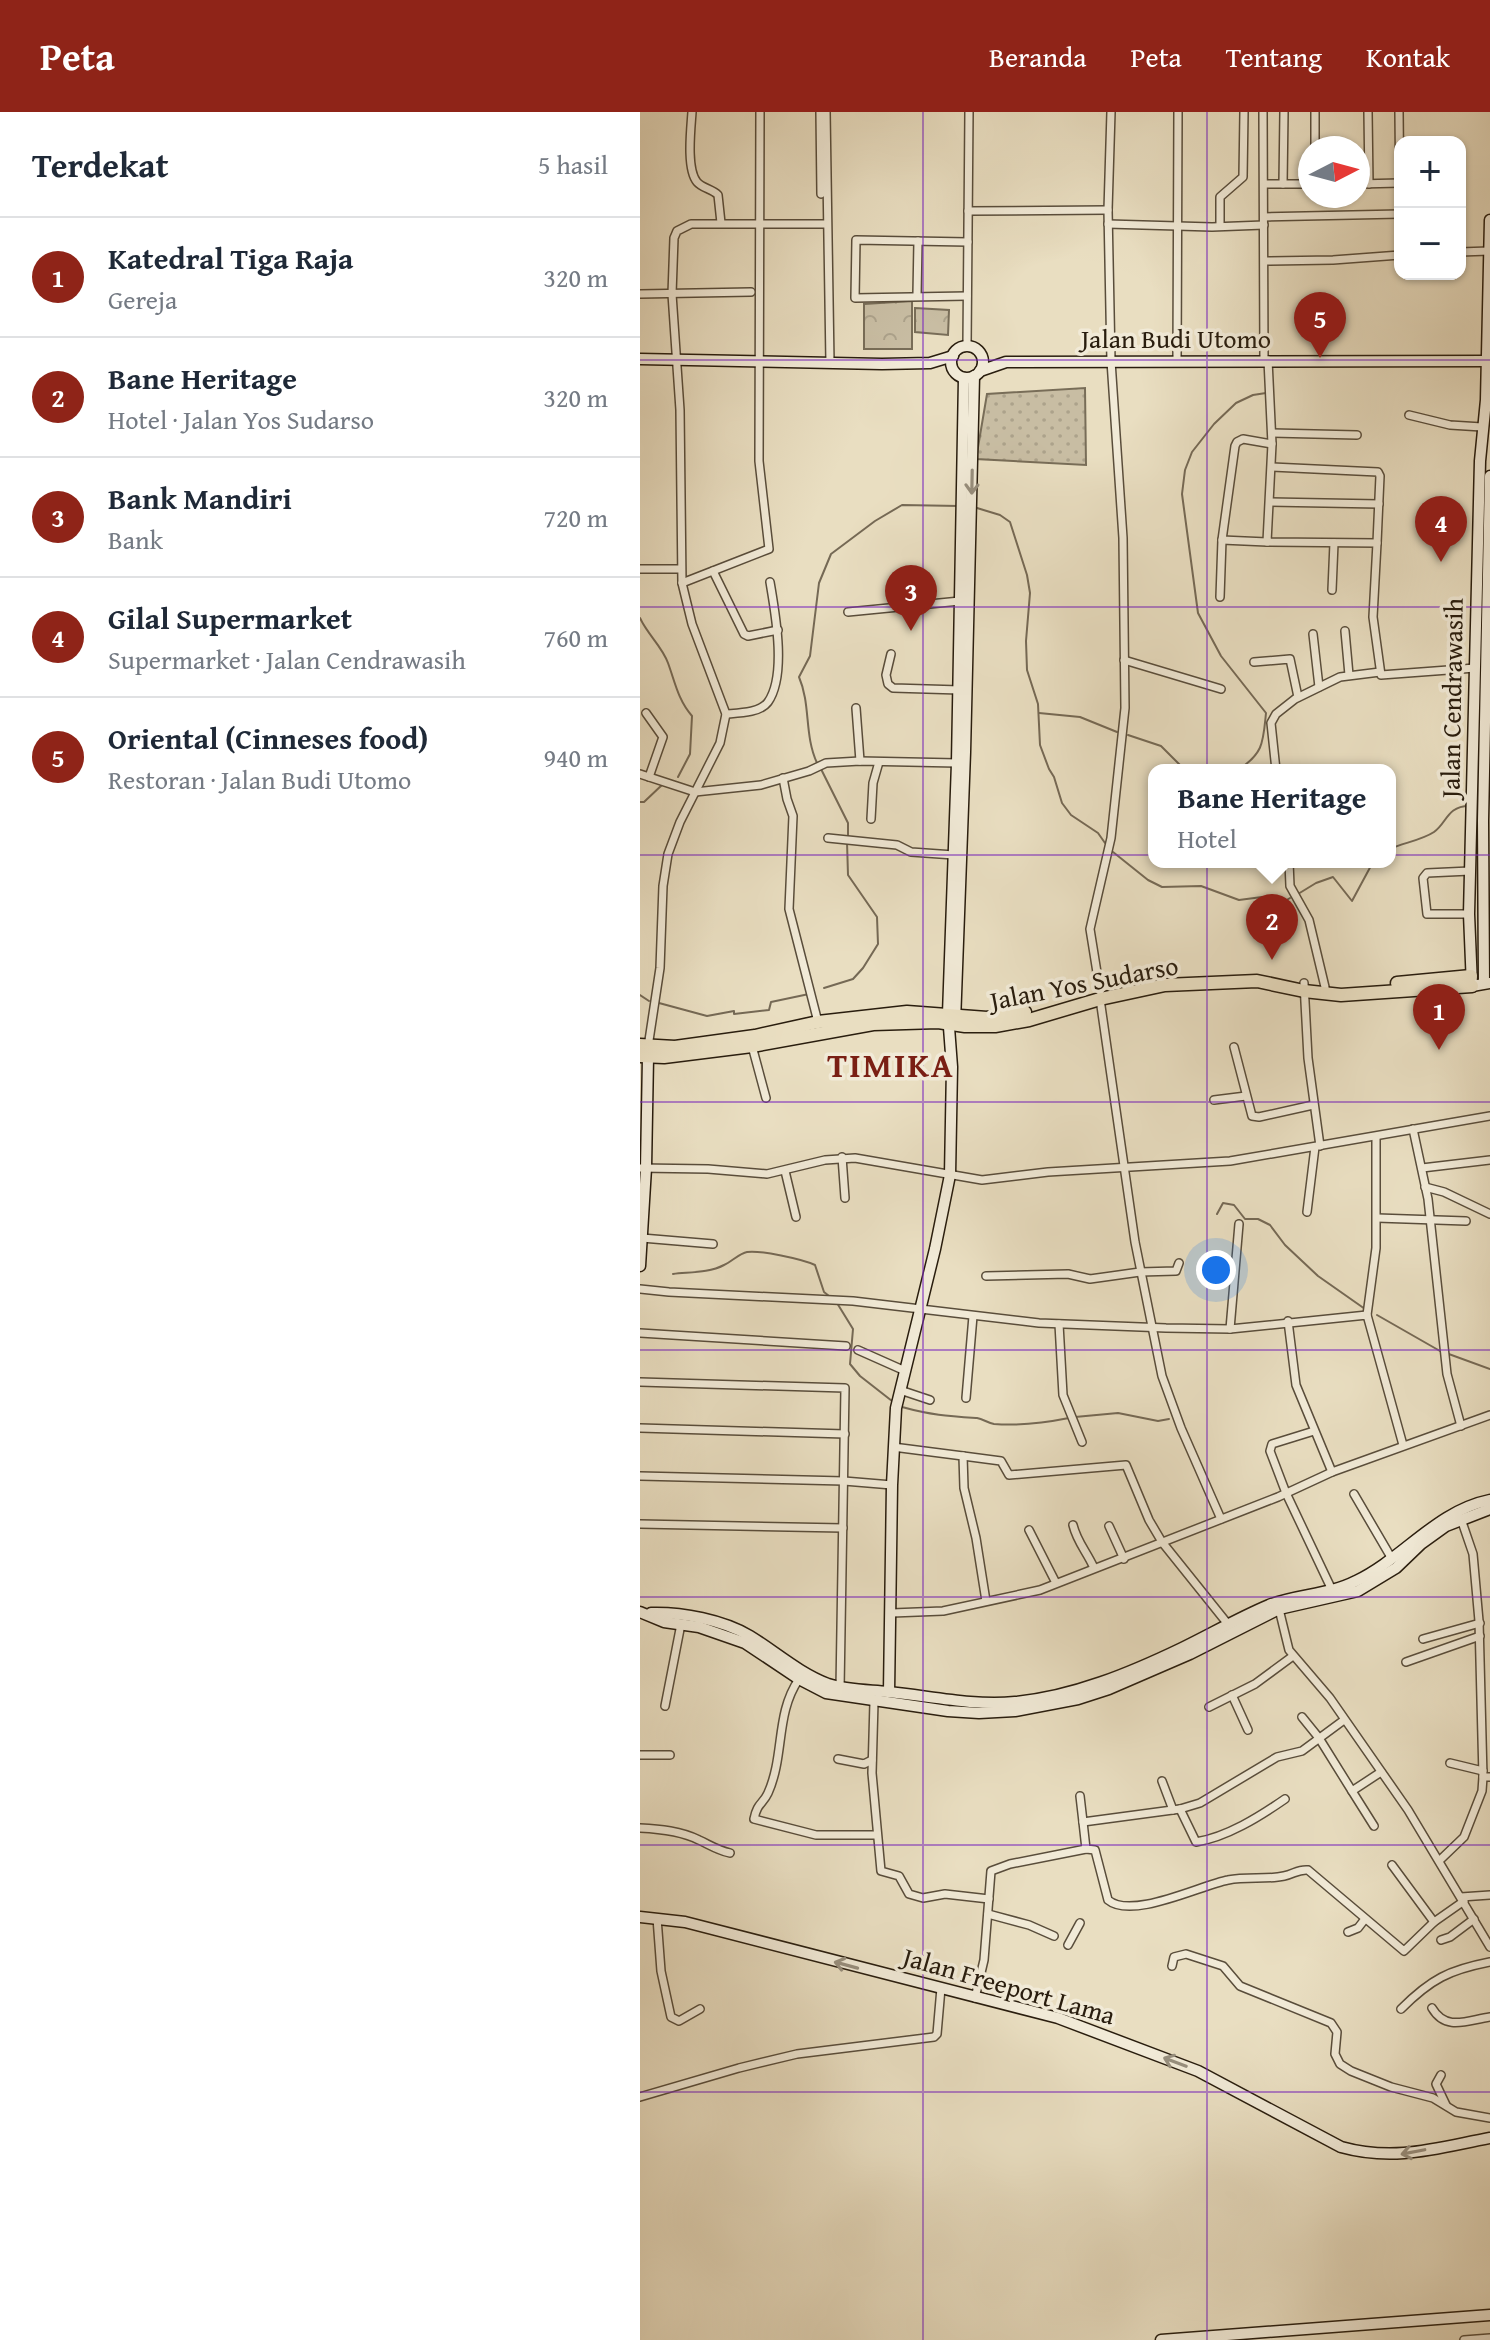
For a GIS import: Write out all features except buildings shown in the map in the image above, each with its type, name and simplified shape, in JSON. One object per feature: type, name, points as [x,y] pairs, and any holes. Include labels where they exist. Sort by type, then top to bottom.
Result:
[{"type":"highway","name":"Jalan Yos Sudarso","points":[[644,1051],[752,1046],[845,1027],[987,1018],[1100,995],[1144,980],[1265,974],[1341,995],[1482,979]]},
{"type":"highway","name":"Jalan Yos Sudarso","points":[[1304,987],[1352,988],[1482,979]]},
{"type":"highway","name":"Jalan Yos Sudarso","points":[[644,1051],[741,1038],[818,1022],[907,1012],[951,1022]]},
{"type":"street","points":[[692,112],[693,173],[698,183],[718,195],[721,223]]},
{"type":"street","points":[[682,583],[769,549],[759,461],[760,112]]},
{"type":"street","points":[[820,112],[821,194]]},
{"type":"street","points":[[826,112],[830,363]]},
{"type":"street","points":[[967,346],[969,112]]},
{"type":"street","points":[[1111,112],[1108,210],[1111,361],[1123,538],[1125,708],[1111,838],[1090,929],[1140,1272],[1151,1327],[1168,1394],[1221,1519]]},
{"type":"street","points":[[1177,361],[1178,112]]},
{"type":"street","points":[[1220,226],[1220,197],[1243,177],[1244,112]]},
{"type":"street","points":[[1263,112],[1266,360],[1272,433],[1267,542]]},
{"type":"street","points":[[1283,184],[1284,112]]},
{"type":"street","points":[[1315,112],[1315,136]]},
{"type":"street","points":[[1368,112],[1368,136]]},
{"type":"street","points":[[1399,112],[1399,136]]},
{"type":"street","points":[[1370,184],[1394,183]]},
{"type":"street","points":[[1265,184],[1298,184]]},
{"type":"street","points":[[968,211],[1108,210]]},
{"type":"street","points":[[1108,224],[1220,226],[1394,211]]},
{"type":"street","name":"Jalan Cendrawasih","points":[[1482,979],[1469,914],[1470,852],[1480,741],[1482,427],[1488,361],[1490,220]]},
{"type":"street","points":[[640,1266],[644,1051],[660,968],[665,867],[672,839],[720,743],[726,714],[692,624],[682,583],[680,423],[672,294],[674,246],[677,231],[691,224],[827,224]]},
{"type":"street","points":[[967,296],[855,298],[856,240],[968,242]]},
{"type":"street","points":[[917,295],[918,241]]},
{"type":"street","points":[[1466,252],[1489,251]]},
{"type":"street","points":[[1265,261],[1394,255]]},
{"type":"street","points":[[640,294],[751,292]]},
{"type":"street","points":[[889,1692],[893,1447],[903,1370],[950,1175],[954,855],[962,690],[960,601],[973,375],[983,363],[981,355],[977,349],[967,346],[957,350],[953,356],[953,369]]},
{"type":"street","name":"Jalan Budi Utomo","points":[[981,355],[1006,362],[1488,361]]},
{"type":"street","points":[[930,363],[953,356]]},
{"type":"street","points":[[640,359],[930,363],[973,375]]},
{"type":"street","name":"Jalan Budi Utomo","points":[[973,375],[1006,362]]},
{"type":"street","points":[[951,1022],[973,375]]},
{"type":"street","points":[[1409,415],[1450,425],[1482,427]]},
{"type":"street","points":[[1272,433],[1357,435]]},
{"type":"street","points":[[1220,597],[1222,540],[1237,442],[1243,439],[1272,444]]},
{"type":"street","points":[[1272,467],[1375,471],[1380,476],[1373,617],[1380,672],[1385,676],[1475,668]]},
{"type":"street","name":"Jalan Cendrawasih","points":[[1482,979],[1484,851],[1475,668],[1490,476]]},
{"type":"street","points":[[1270,502],[1379,504]]},
{"type":"street","points":[[1222,540],[1377,543]]},
{"type":"street","points":[[1332,590],[1334,543]]},
{"type":"street","points":[[640,569],[681,569]]},
{"type":"street","points":[[713,571],[744,634],[748,636],[778,630]]},
{"type":"street","points":[[726,714],[754,711],[769,701],[778,661],[778,630],[770,582]]},
{"type":"street","points":[[848,612],[960,601]]},
{"type":"street","points":[[1345,631],[1349,675]]},
{"type":"street","points":[[1313,634],[1319,687]]},
{"type":"street","points":[[891,654],[886,675],[888,684],[893,688],[962,690]]},
{"type":"street","points":[[1254,662],[1290,659],[1298,697]]},
{"type":"street","points":[[1124,660],[1221,689]]},
{"type":"street","points":[[1275,764],[1272,720],[1298,697],[1349,675],[1380,672]]},
{"type":"street","points":[[856,708],[860,761]]},
{"type":"street","points":[[646,713],[663,737],[649,777]]},
{"type":"street","points":[[640,774],[695,792],[761,785],[821,765],[860,761],[957,763]]},
{"type":"street","points":[[871,819],[873,783],[879,762]]},
{"type":"street","points":[[783,778],[793,816],[789,909],[818,1022]]},
{"type":"street","points":[[828,838],[897,845],[911,852],[954,855]]},
{"type":"street","points":[[1470,852],[1484,851]]},
{"type":"street","points":[[1289,868],[1290,886],[1309,920],[1325,987]]},
{"type":"street","points":[[1469,914],[1427,914],[1423,878],[1427,873],[1470,871]]},
{"type":"street","points":[[1304,987],[1317,1146],[1307,1212]]},
{"type":"street","points":[[752,1046],[766,1098]]},
{"type":"street","points":[[1234,1047],[1250,1114],[1254,1118],[1313,1105]]},
{"type":"street","points":[[1214,1100],[1246,1096]]},
{"type":"street","points":[[643,1168],[758,1174],[785,1171],[842,1157],[869,1159],[950,1175],[996,1179],[1048,1172],[1230,1161],[1490,1116]]},
{"type":"street","points":[[1413,1129],[1430,1218],[1447,1374],[1461,1426]]},
{"type":"street","points":[[1376,1137],[1376,1248],[1367,1315],[1403,1445]]},
{"type":"street","points":[[842,1157],[845,1198]]},
{"type":"street","points":[[1422,1168],[1490,1160]]},
{"type":"street","points":[[785,1171],[796,1217]]},
{"type":"street","points":[[1425,1187],[1444,1192],[1490,1214]]},
{"type":"street","points":[[1377,1218],[1466,1221]]},
{"type":"street","points":[[1230,1329],[1239,1224]]},
{"type":"street","points":[[642,1238],[713,1244]]},
{"type":"street","points":[[986,1276],[1068,1274],[1090,1279],[1176,1271],[1179,1263]]},
{"type":"street","points":[[640,1289],[832,1300],[1059,1324],[1230,1329],[1367,1315]]},
{"type":"street","points":[[966,1398],[973,1316]]},
{"type":"street","points":[[1288,1321],[1296,1385],[1332,1472]]},
{"type":"street","points":[[1059,1324],[1063,1395],[1082,1442]]},
{"type":"street","points":[[640,1333],[846,1346]]},
{"type":"street","points":[[858,1350],[903,1370]]},
{"type":"street","points":[[640,1382],[845,1388],[840,1691]]},
{"type":"street","points":[[900,1390],[930,1400]]},
{"type":"street","points":[[892,1613],[943,1611],[1040,1590],[1124,1559],[1332,1472],[1490,1415]]},
{"type":"street","points":[[640,1428],[845,1434]]},
{"type":"street","points":[[1314,1431],[1270,1446],[1270,1451],[1286,1493],[1332,1590]]},
{"type":"street","points":[[893,1447],[1001,1461],[1009,1475],[1126,1465],[1149,1520],[1162,1542],[1227,1623]]},
{"type":"street","points":[[963,1456],[964,1488],[986,1601]]},
{"type":"street","points":[[640,1476],[892,1485]]},
{"type":"street","points":[[1354,1494],[1392,1559]]},
{"type":"street","points":[[642,1613],[664,1622],[699,1627],[745,1643],[826,1693],[889,1692],[949,1701],[997,1703],[1038,1699],[1107,1684],[1227,1623],[1276,1603],[1332,1590],[1383,1572],[1392,1559],[1441,1521],[1490,1500]]},
{"type":"street","points":[[642,1613],[665,1613],[725,1625],[747,1634],[809,1675],[840,1691],[874,1702],[979,1713],[1015,1711],[1059,1703],[1190,1654],[1279,1609],[1358,1591],[1435,1534],[1461,1519],[1490,1509]]},
{"type":"street","points":[[1440,1860],[1464,1837],[1485,1775],[1486,1677],[1473,1554],[1461,1519]]},
{"type":"street","points":[[640,1524],[843,1528]]},
{"type":"street","points":[[1073,1525],[1080,1545],[1094,1568]]},
{"type":"street","points":[[1109,1526],[1124,1559]]},
{"type":"street","points":[[1029,1530],[1056,1583]]},
{"type":"street","points":[[1279,1609],[1286,1641],[1293,1656],[1330,1698],[1381,1772],[1440,1860],[1490,1947]]},
{"type":"street","points":[[1423,1639],[1480,1623]]},
{"type":"street","points":[[665,1706],[681,1624]]},
{"type":"street","points":[[1406,1662],[1480,1636]]},
{"type":"street","points":[[1209,1707],[1255,1684],[1293,1656]]},
{"type":"street","points":[[799,1679],[784,1706],[782,1737],[767,1794],[759,1801],[754,1819],[816,1835],[877,1835]]},
{"type":"street","points":[[1232,1695],[1248,1730]]},
{"type":"street","points":[[874,1702],[872,1760],[881,1871],[899,1876],[906,1890],[923,1898],[945,1894],[989,1899]]},
{"type":"street","points":[[1302,1717],[1319,1738],[1374,1826]]},
{"type":"street","points":[[1083,1822],[1176,1810],[1200,1803],[1277,1757],[1302,1751],[1344,1720]]},
{"type":"street","points":[[640,1755],[670,1755]]},
{"type":"street","points":[[838,1759],[864,1764],[872,1760]]},
{"type":"street","points":[[1450,1763],[1485,1775]]},
{"type":"street","points":[[1352,1791],[1381,1772]]},
{"type":"street","points":[[1162,1781],[1196,1842],[1250,1821],[1285,1799]]},
{"type":"street","points":[[1080,1796],[1086,1849]]},
{"type":"street","points":[[640,1828],[680,1833],[716,1850],[730,1853]]},
{"type":"street","points":[[975,1998],[984,1960],[990,1874],[993,1869],[1086,1849],[1095,1850],[1108,1900],[1115,1905],[1134,1906],[1153,1902],[1226,1880],[1283,1877],[1308,1870],[1404,1951],[1463,1899],[1490,1895]]},
{"type":"street","points":[[1392,1865],[1434,1922]]},
{"type":"street","points":[[988,1914],[1029,1925],[1054,1936]]},
{"type":"street","name":"Jalan Freeport Lama","points":[[640,1917],[685,1922],[1058,2018],[1198,2071],[1341,2147],[1365,2154],[1399,2155],[1490,2138]]},
{"type":"street","points":[[657,1918],[661,1971],[671,2017],[679,2021],[700,2009]]},
{"type":"street","points":[[1348,1932],[1358,1928],[1365,1919]]},
{"type":"street","points":[[1441,1940],[1474,1919]]},
{"type":"street","points":[[1068,1945],[1080,1923]]},
{"type":"street","points":[[1172,1966],[1174,1957],[1186,1954],[1223,1966],[1240,1986],[1331,2023],[1337,2032],[1334,2049],[1337,2060],[1351,2071],[1391,2087],[1433,2098],[1446,2107],[1470,2116],[1490,2118]]},
{"type":"street","points":[[1401,2009],[1443,1974],[1490,1962]]},
{"type":"street","points":[[640,2097],[782,2058],[934,2037],[941,1988]]},
{"type":"street","points":[[1432,2008],[1436,2015],[1455,2024],[1490,2017]]},
{"type":"street","points":[[1441,2075],[1436,2084],[1446,2107]]},
{"type":"street","points":[[1161,2340],[1490,2315]]},
{"type":"street","points":[[1464,2340],[1490,2338]]},
{"type":"green space","points":[[912,301],[912,349],[864,349],[864,304]]},
{"type":"green space","points":[[915,308],[949,310],[948,335],[915,332]]},
{"type":"green space","points":[[1085,388],[1086,465],[976,459],[987,394]]},
{"type":"waterway","points":[[1246,764],[1261,746],[1266,713],[1221,656],[1198,613],[1182,494],[1185,470],[1192,452],[1214,424],[1236,403],[1266,393]]},
{"type":"waterway","points":[[817,763],[810,742],[805,698],[799,677],[810,656],[819,583],[831,554],[902,505],[959,506]]},
{"type":"waterway","points":[[977,508],[1000,515],[1010,522],[1027,575],[1030,593],[1027,670],[1038,704],[1040,745],[1049,769],[1062,803],[1071,815],[1098,833],[1105,843]]},
{"type":"waterway","points":[[640,618],[665,657],[680,697],[692,716],[690,754],[678,777]]},
{"type":"waterway","points":[[1039,713],[1080,717],[1117,732]]},
{"type":"waterway","points":[[1128,735],[1161,746],[1179,764]]},
{"type":"waterway","points":[[821,769],[848,823],[848,836]]},
{"type":"waterway","points":[[640,802],[644,802],[663,784]]},
{"type":"waterway","points":[[1396,847],[1429,835],[1456,809],[1469,806]]},
{"type":"waterway","points":[[824,988],[853,979],[878,944],[877,917],[848,875],[847,842]]},
{"type":"waterway","points":[[1113,852],[1148,880],[1162,887],[1201,886],[1239,900],[1262,897],[1285,901],[1290,898]]},
{"type":"waterway","points":[[1298,894],[1333,877],[1352,901],[1370,868]]},
{"type":"waterway","points":[[659,1003],[707,1016],[769,1010],[771,1002],[809,994]]},
{"type":"waterway","points":[[640,995],[649,1001]]},
{"type":"waterway","points":[[1217,1214],[1223,1203],[1234,1205],[1245,1219],[1258,1219],[1270,1225],[1285,1245],[1318,1276],[1365,1309]]},
{"type":"waterway","points":[[673,1274],[712,1270],[747,1252],[771,1254],[815,1265],[824,1292],[829,1296]]},
{"type":"waterway","points":[[837,1303],[853,1329],[850,1364],[892,1401]]},
{"type":"waterway","points":[[1377,1315],[1440,1351]]},
{"type":"waterway","points":[[1446,1353],[1490,1369]]},
{"type":"waterway","points":[[902,1407],[939,1415],[977,1418],[994,1424],[1032,1424],[1069,1418]]},
{"type":"waterway","points":[[1075,1417],[1118,1413],[1158,1421],[1169,1419]]},
{"type":"place","name":"Oriental (Cinneses food)","points":[[1320,358]]},
{"type":"place","name":"Gilal Supermarket","points":[[1441,562]]},
{"type":"place","name":"Bank Mandiri","points":[[911,631]]},
{"type":"place","name":"Bane Heritage","points":[[1272,960]]},
{"type":"place","name":"Katedral Tiga Raja","points":[[1439,1050]]},
{"type":"district","name":"TIMIKA","points":[[891,1065]]}]
